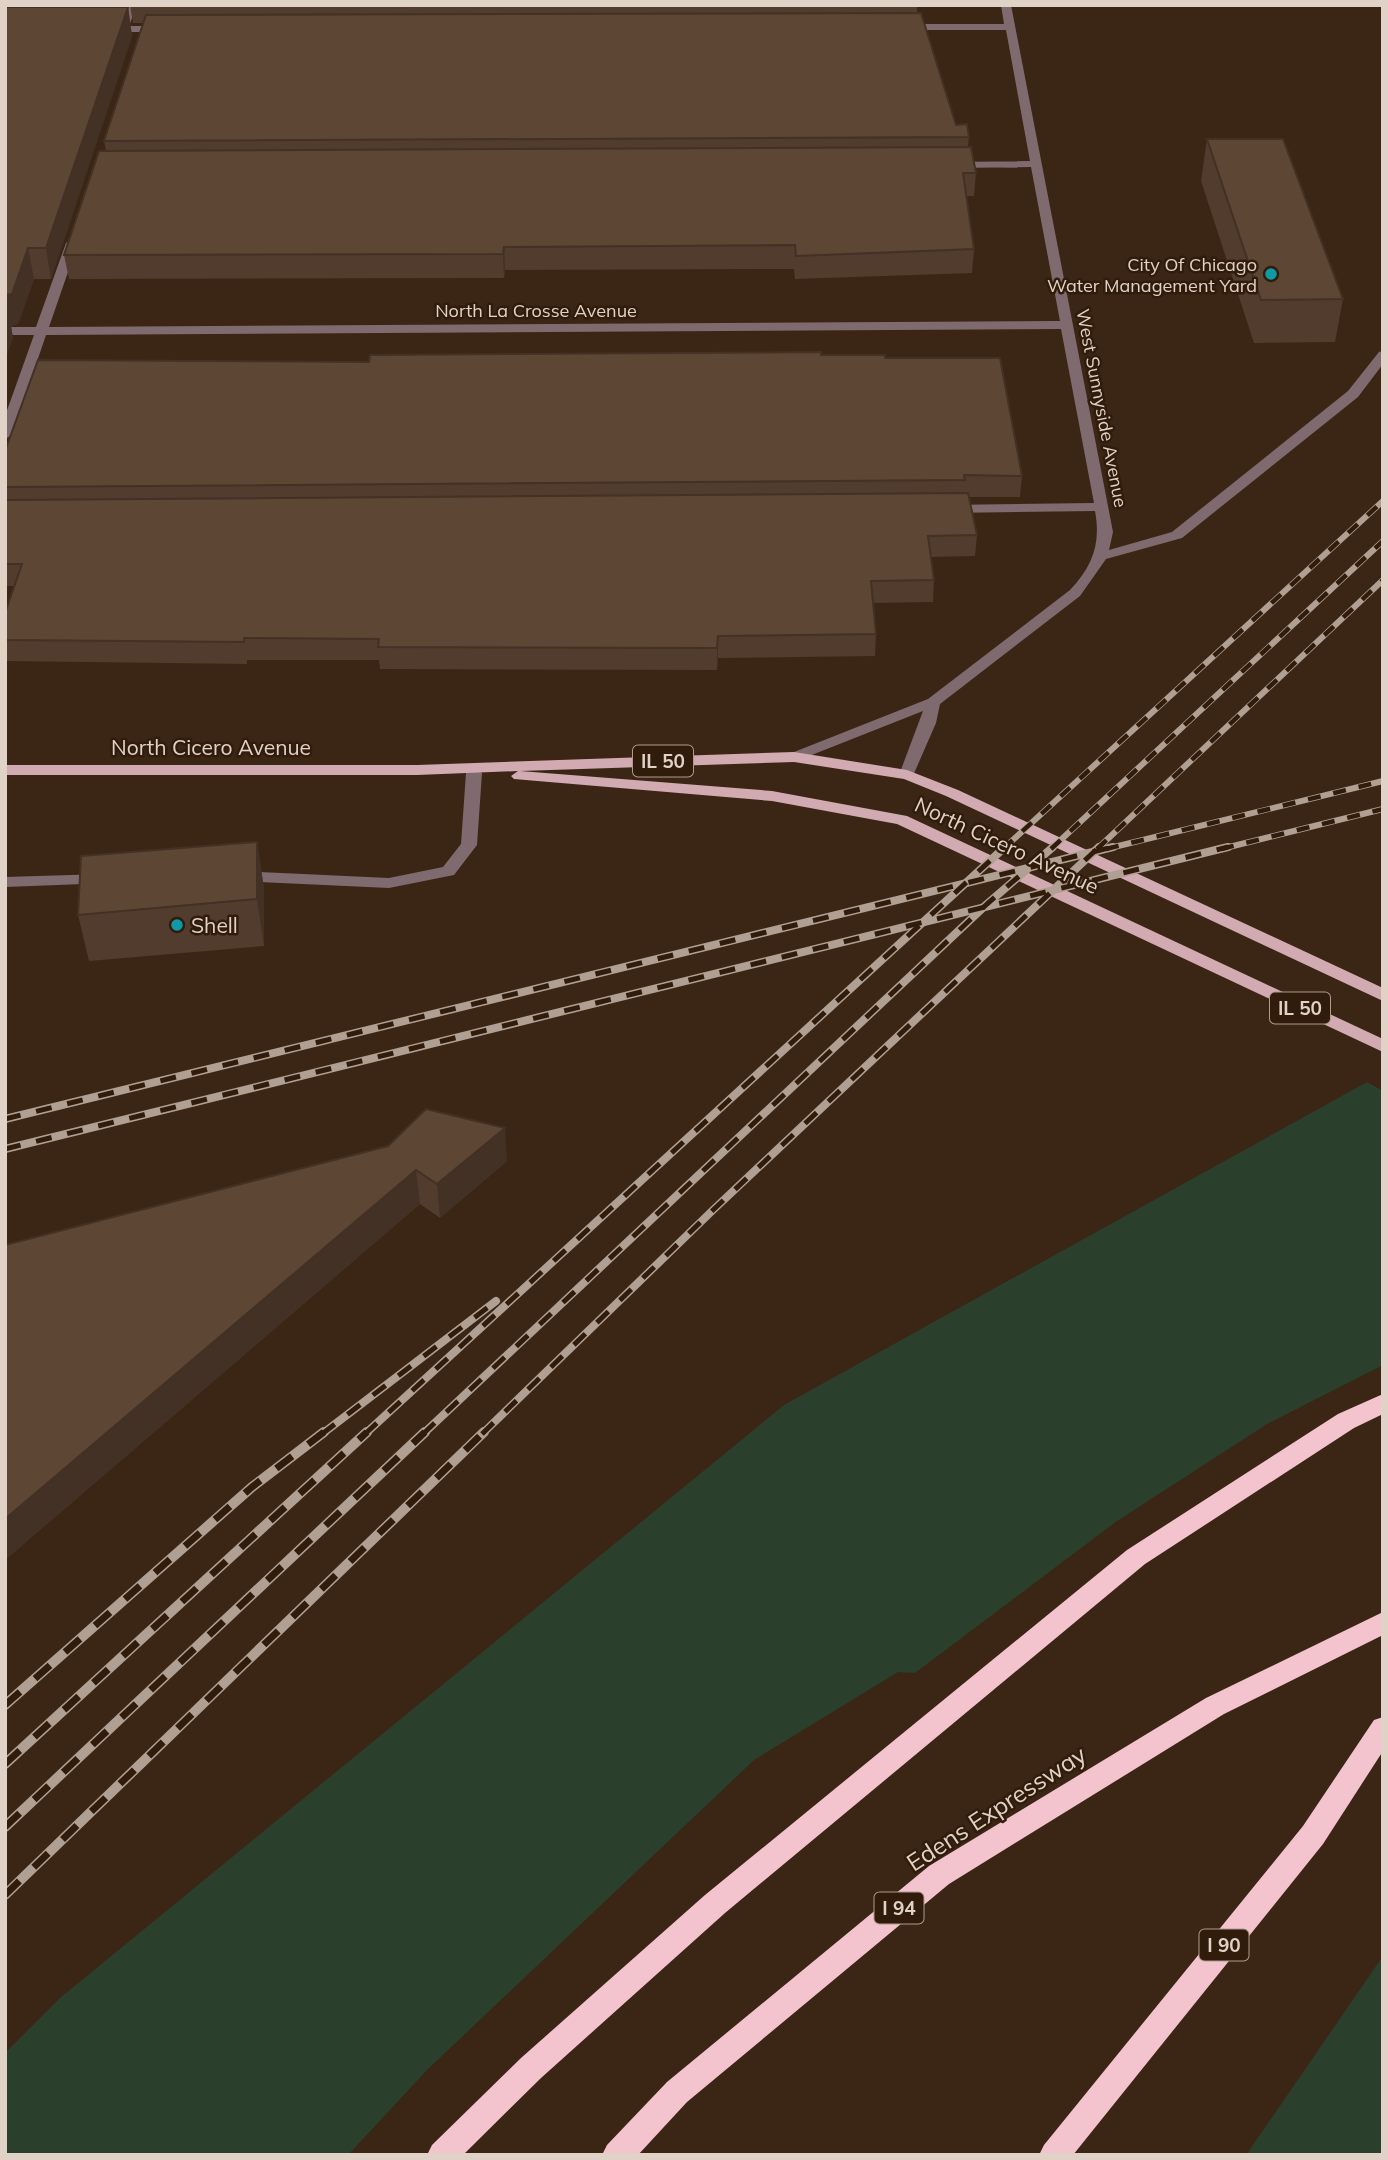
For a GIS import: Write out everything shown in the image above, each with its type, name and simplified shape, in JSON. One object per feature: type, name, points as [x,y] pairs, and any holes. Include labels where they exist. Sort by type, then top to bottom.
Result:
[{"type":"highway","points":[[442,2155],[531,2067],[715,1904],[1136,1557],[1346,1420],[1383,1403]]},
{"type":"highway","name":"Edens Expressway","points":[[617,2155],[677,2092],[939,1875],[1216,1706],[1383,1623]]},
{"type":"highway","name":"I 90","points":[[1054,2155],[1313,1835],[1383,1728]]},
{"type":"main road","name":"North Cicero Avenue","points":[[5,770],[417,769],[793,757],[907,775],[952,793],[1383,995]]},
{"type":"main road","name":"North Cicero Avenue","points":[[417,769],[772,796],[901,820],[1383,1046]]},
{"type":"street","points":[[122,30],[132,5]]},
{"type":"street","name":"West Sunnyside Avenue","points":[[1006,5],[1106,532],[1103,555]]},
{"type":"street","points":[[884,27],[1010,27]]},
{"type":"street","points":[[96,30],[122,30],[141,34],[171,29]]},
{"type":"street","points":[[942,165],[1036,164]]},
{"type":"street","points":[[5,435],[75,233]]},
{"type":"street","name":"North La Crosse Avenue","points":[[5,331],[1067,325]]},
{"type":"street","points":[[793,757],[933,702],[1075,593],[1095,573],[1103,555],[1177,535],[1353,394],[1383,355]]},
{"type":"street","points":[[932,509],[1101,508]]},
{"type":"street","points":[[907,775],[928,723],[933,702]]},
{"type":"street","points":[[223,875],[389,883],[448,871],[469,845],[474,773]]},
{"type":"street","points":[[5,882],[116,878]]},
{"type":"green space","points":[[1367,1082],[1383,1091],[1383,1365],[1267,1424],[1117,1521],[915,1673],[898,1672],[754,1760],[427,2070],[348,2155],[5,2155],[5,2053],[60,1998],[784,1405]]},
{"type":"green space","points":[[1383,1956],[1383,2155],[1246,2155]]},
{"type":"building","points":[[5,7],[128,7],[46,248],[28,248],[12,294],[5,295]]},
{"type":"building","points":[[921,13],[956,125],[967,124],[969,137],[104,141],[146,15]]},
{"type":"building","points":[[1207,139],[1283,139],[1343,299],[1261,300]]},
{"type":"building","points":[[971,147],[976,173],[963,173],[974,249],[796,256],[795,245],[504,247],[503,254],[64,255],[99,151]]},
{"type":"building","points":[[821,352],[821,355],[885,355],[885,358],[1000,358],[1022,476],[964,475],[965,480],[5,487],[5,451],[38,360],[369,362],[370,355]]},
{"type":"building","points":[[968,493],[977,535],[928,536],[934,580],[871,581],[876,634],[718,636],[717,648],[378,647],[379,639],[244,638],[244,642],[5,640],[5,613],[22,564],[5,564],[5,500]]},
{"type":"building","points":[[257,842],[257,899],[78,915],[81,856]]},
{"type":"building","points":[[426,1109],[505,1128],[437,1184],[416,1170],[5,1519],[5,1245],[388,1146]]},
{"type":"railway","points":[[1003,849],[1383,501]]},
{"type":"railway","points":[[1051,849],[1383,541]]},
{"type":"railway","points":[[1097,849],[1383,580]]},
{"type":"railway","points":[[1106,849],[1383,781]]},
{"type":"railway","points":[[1221,849],[1383,809]]},
{"type":"railway","points":[[966,883],[1005,847]]},
{"type":"railway","points":[[1029,868],[1053,847]]},
{"type":"railway","points":[[1094,852],[1099,847]]},
{"type":"railway","points":[[1094,852],[1113,847]]},
{"type":"railway","points":[[1053,890],[1228,847]]},
{"type":"railway","points":[[1029,868],[1094,852]]},
{"type":"railway","points":[[1053,890],[1094,852]]},
{"type":"railway","points":[[966,883],[1029,868]]},
{"type":"railway","points":[[983,907],[1029,868]]},
{"type":"railway","points":[[5,1119],[966,883]]},
{"type":"railway","points":[[923,922],[966,883]]},
{"type":"railway","points":[[482,1434],[712,1211],[1053,890]]},
{"type":"railway","points":[[983,907],[1053,890]]},
{"type":"railway","points":[[423,1434],[983,907]]},
{"type":"railway","points":[[923,922],[983,907]]},
{"type":"railway","points":[[5,1149],[923,922]]},
{"type":"railway","points":[[365,1434],[923,922]]},
{"type":"railway","points":[[322,1434],[496,1301]]},
{"type":"railway","points":[[5,1705],[252,1487],[324,1432]]},
{"type":"railway","points":[[5,1764],[367,1432]]},
{"type":"railway","points":[[5,1827],[425,1432]]},
{"type":"railway","points":[[5,1895],[484,1432]]},
{"type":"place","name":"City Of Chicago Water Management Yard","points":[[1271,274]]},
{"type":"place","name":"Shell","points":[[177,925]]}]
